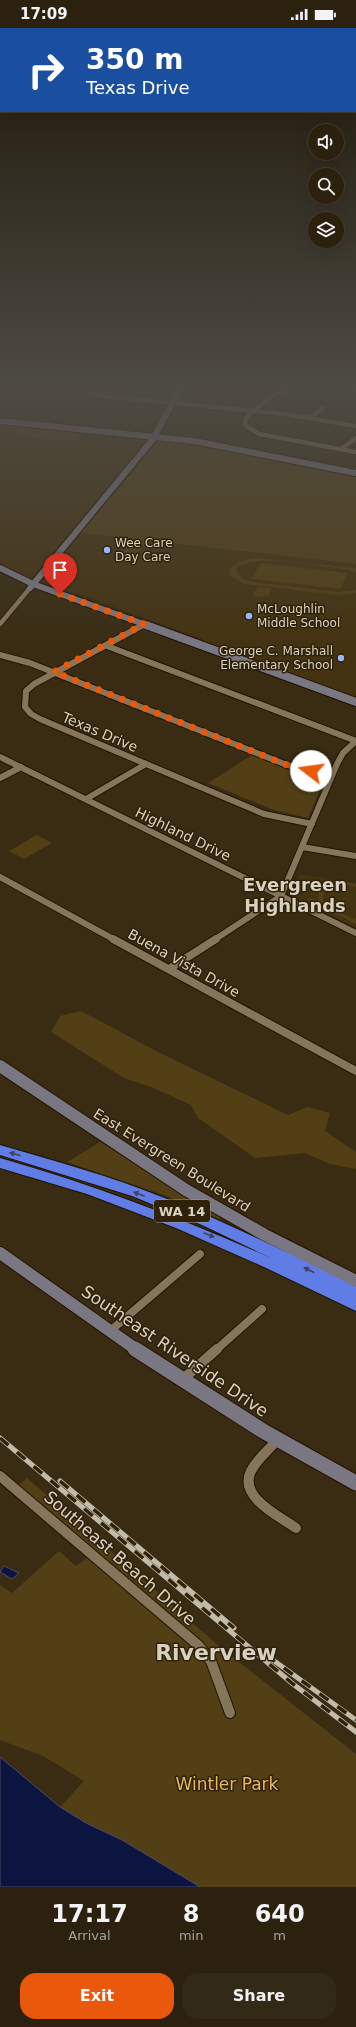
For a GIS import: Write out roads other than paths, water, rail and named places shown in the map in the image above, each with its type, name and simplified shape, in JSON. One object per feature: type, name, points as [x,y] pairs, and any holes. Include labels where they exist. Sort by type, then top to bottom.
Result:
[{"type":"highway","name":"WA 14","points":[[0,1150],[57,1166],[156,1200],[260,1245],[356,1293]]},
{"type":"highway","name":"WA 14","points":[[0,1163],[127,1202],[214,1238],[356,1305]]},
{"type":"highway","points":[[0,1172],[92,1196],[127,1202]]},
{"type":"street","points":[[0,624],[123,474]]},
{"type":"street","points":[[0,568],[32,586]]},
{"type":"street","points":[[0,575],[356,709]]},
{"type":"street","points":[[141,627],[356,702]]},
{"type":"street","name":"Texas Drive","points":[[141,627],[34,684],[26,691],[25,707],[31,714],[264,814],[312,824]]},
{"type":"street","points":[[107,646],[356,741],[343,753],[332,775],[281,896],[169,969]]},
{"type":"street","points":[[0,655],[30,663],[54,672],[287,765],[332,775]]},
{"type":"street","name":"Highland Drive","points":[[0,757],[356,933]]},
{"type":"street","points":[[86,799],[146,764]]},
{"type":"street","points":[[0,778],[21,767]]},
{"type":"street","points":[[302,848],[356,856]]},
{"type":"street","name":"Buena Vista Drive","points":[[0,877],[356,1071]]},
{"type":"street","name":"East Evergreen Boulevard","points":[[0,1066],[186,1190],[265,1235],[356,1281]]},
{"type":"street","name":"Southeast Riverside Drive","points":[[0,1253],[109,1332],[181,1381],[277,1440],[356,1483]]},
{"type":"street","points":[[109,1332],[200,1254]]},
{"type":"street","points":[[181,1381],[262,1309]]},
{"type":"street","points":[[277,1440],[251,1470],[248,1485],[255,1498],[296,1528]]},
{"type":"street","name":"Southeast Beach Drive","points":[[0,1476],[198,1646],[211,1661],[230,1713]]},
{"type":"railway","points":[[0,1438],[293,1684],[356,1732]]},
{"type":"railway","points":[[60,1481],[234,1628]]},
{"type":"railway","points":[[266,1655],[356,1720]]},
{"type":"place","name":"Wee Care Day Care","points":[[107,550]]},
{"type":"place","name":"McLoughlin Middle School","points":[[249,616]]},
{"type":"place","name":"George C. Marshall Elementary School","points":[[341,658]]},
{"type":"district","name":"Evergreen Highlands","points":[[295,895]]},
{"type":"district","name":"Riverview","points":[[216,1652]]},
{"type":"park label","name":"Wintler Park","points":[[227,1784]]}]
